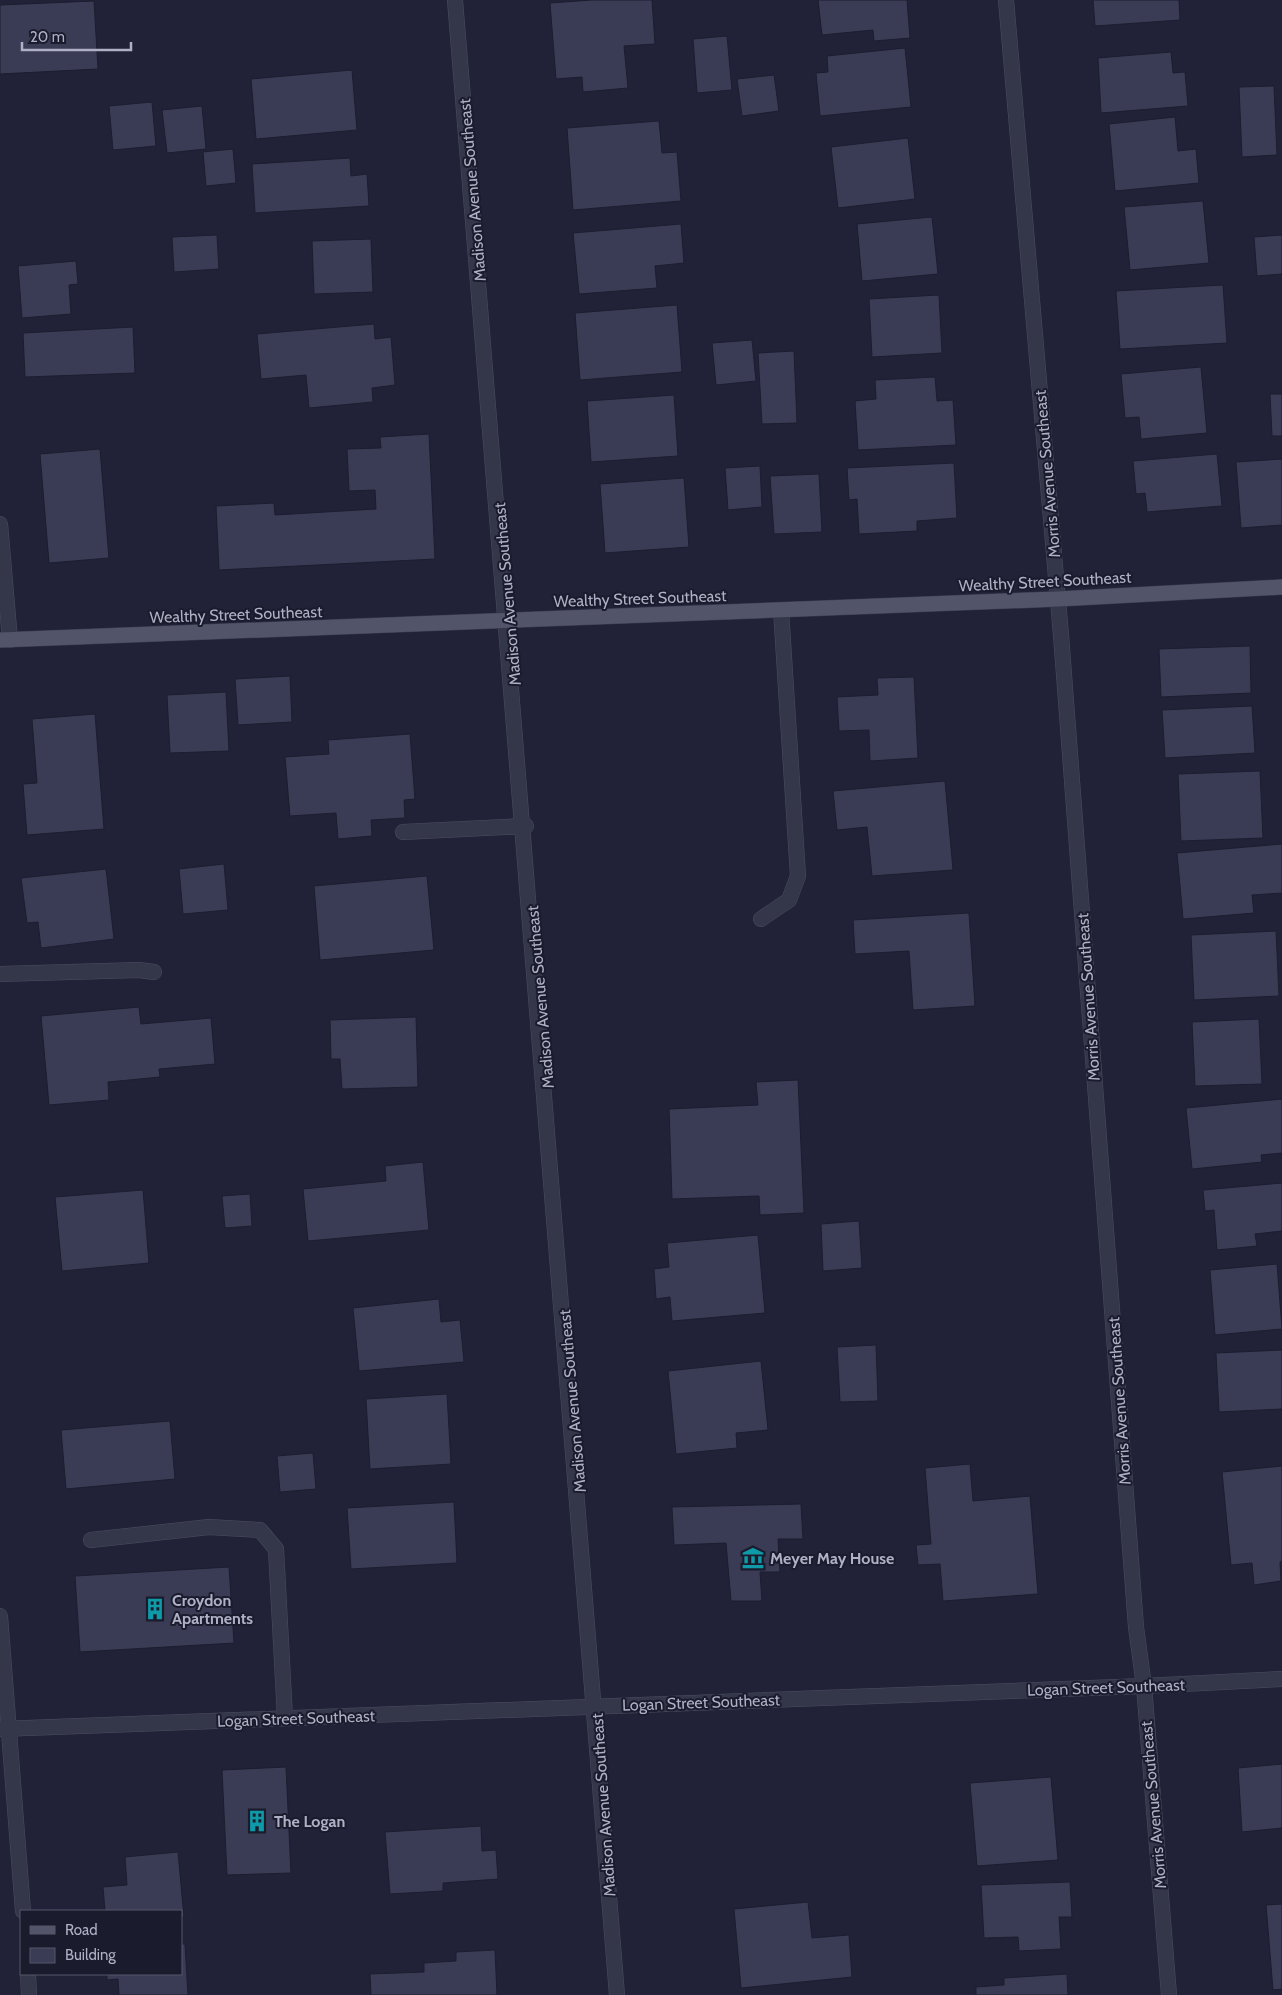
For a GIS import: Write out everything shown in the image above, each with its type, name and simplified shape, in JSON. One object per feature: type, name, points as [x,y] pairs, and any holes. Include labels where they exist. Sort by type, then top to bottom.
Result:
[{"type":"main road","name":"Wealthy Street Southeast","points":[[5,640],[1058,599],[1282,587]]},
{"type":"street","name":"Madison Avenue Southeast","points":[[455,0],[510,620],[617,1995]]},
{"type":"street","name":"Morris Avenue Southeast","points":[[1006,0],[1058,599],[1136,1627],[1144,1686],[1169,1995]]},
{"type":"street","points":[[0,524],[5,640]]},
{"type":"street","points":[[760,919],[790,900],[798,876],[781,610]]},
{"type":"street","points":[[403,832],[526,826]]},
{"type":"street","points":[[0,974],[139,970],[154,972]]},
{"type":"street","points":[[91,1540],[209,1527],[260,1530],[276,1549],[285,1718]]},
{"type":"street","points":[[0,1616],[4,1729],[23,1910]]},
{"type":"street","name":"Logan Street Southeast","points":[[4,1729],[1144,1686],[1282,1679]]},
{"type":"street","points":[[28,1975],[29,1995]]},
{"type":"building","points":[[592,0],[652,0],[655,44],[624,46],[628,88],[583,92],[582,77],[556,79],[550,3]]},
{"type":"building","points":[[818,0],[907,0],[910,38],[874,41],[873,30],[822,35]]},
{"type":"building","points":[[1093,0],[1179,0],[1180,20],[1095,26]]},
{"type":"building","points":[[94,1],[98,69],[0,74],[0,5]]},
{"type":"building","points":[[727,36],[732,90],[697,93],[693,39]]},
{"type":"building","points":[[905,48],[911,107],[820,116],[816,73],[828,72],[827,56]]},
{"type":"building","points":[[1171,52],[1173,73],[1185,72],[1188,106],[1101,113],[1098,58]]},
{"type":"building","points":[[352,70],[357,130],[256,139],[251,79]]},
{"type":"building","points":[[774,75],[779,111],[742,116],[737,79]]},
{"type":"building","points":[[1274,86],[1277,155],[1242,157],[1239,87]]},
{"type":"building","points":[[152,102],[156,146],[113,150],[109,106]]},
{"type":"building","points":[[202,106],[206,149],[167,153],[162,110]]},
{"type":"building","points":[[1175,117],[1178,151],[1196,149],[1199,183],[1115,191],[1109,124]]},
{"type":"building","points":[[659,121],[662,153],[677,152],[681,201],[573,210],[567,128]]},
{"type":"building","points":[[908,138],[915,199],[838,208],[831,147]]},
{"type":"building","points":[[233,149],[236,183],[206,186],[203,152]]},
{"type":"building","points":[[350,158],[351,176],[367,174],[369,206],[255,213],[252,164]]},
{"type":"building","points":[[1203,201],[1209,263],[1130,270],[1124,207]]},
{"type":"building","points":[[932,217],[938,274],[862,281],[857,224]]},
{"type":"building","points":[[681,224],[684,263],[655,266],[657,288],[579,294],[573,233]]},
{"type":"building","points":[[217,235],[219,269],[174,272],[172,237]]},
{"type":"building","points":[[1282,235],[1282,274],[1257,276],[1254,237]]},
{"type":"building","points":[[371,239],[373,292],[314,294],[312,241]]},
{"type":"building","points":[[76,261],[78,284],[69,285],[71,314],[22,318],[18,266]]},
{"type":"building","points":[[1223,285],[1227,343],[1120,349],[1116,291]]},
{"type":"building","points":[[939,295],[942,353],[872,357],[869,299]]},
{"type":"building","points":[[677,305],[682,372],[580,380],[575,313]]},
{"type":"building","points":[[374,324],[375,339],[391,337],[395,385],[372,388],[373,402],[309,408],[306,375],[261,379],[257,334]]},
{"type":"building","points":[[133,327],[135,373],[25,377],[23,333]]},
{"type":"building","points":[[752,340],[756,381],[716,385],[712,343]]},
{"type":"building","points":[[794,351],[797,423],[762,424],[758,353]]},
{"type":"building","points":[[1201,367],[1207,433],[1141,439],[1139,417],[1125,418],[1121,374]]},
{"type":"building","points":[[935,377],[937,401],[953,400],[956,445],[858,450],[855,401],[876,399],[875,380]]},
{"type":"building","points":[[1270,394],[1282,394],[1282,436],[1272,436]]},
{"type":"building","points":[[674,395],[678,456],[591,462],[587,401]]},
{"type":"building","points":[[429,434],[435,559],[219,570],[216,506],[274,503],[275,515],[376,509],[375,490],[349,491],[347,449],[381,448],[380,437]]},
{"type":"building","points":[[100,449],[109,558],[49,563],[40,454]]},
{"type":"building","points":[[1217,454],[1222,506],[1147,512],[1145,493],[1136,494],[1133,461]]},
{"type":"building","points":[[1282,459],[1282,525],[1241,528],[1236,462]]},
{"type":"building","points":[[954,463],[957,518],[917,521],[917,531],[859,534],[857,499],[849,500],[847,468]]},
{"type":"building","points":[[760,466],[762,507],[728,510],[725,468]]},
{"type":"building","points":[[819,474],[822,532],[774,534],[770,476]]},
{"type":"building","points":[[684,478],[689,547],[605,553],[600,484]]},
{"type":"building","points":[[1250,646],[1251,693],[1161,697],[1159,649]]},
{"type":"building","points":[[290,676],[292,722],[238,725],[235,679]]},
{"type":"building","points":[[914,677],[918,758],[870,761],[869,730],[839,731],[837,697],[878,695],[877,678]]},
{"type":"building","points":[[226,692],[229,751],[170,753],[167,695]]},
{"type":"building","points":[[1252,706],[1255,753],[1165,758],[1162,710]]},
{"type":"building","points":[[95,714],[104,829],[27,835],[23,784],[37,783],[32,719]]},
{"type":"building","points":[[410,734],[415,799],[404,800],[405,818],[371,820],[372,836],[338,839],[336,813],[290,816],[285,757],[329,754],[328,740]]},
{"type":"building","points":[[1260,771],[1263,838],[1181,841],[1178,774]]},
{"type":"building","points":[[945,781],[953,870],[872,876],[867,827],[837,830],[833,791]]},
{"type":"building","points":[[1282,844],[1282,893],[1252,895],[1254,913],[1183,919],[1177,853]]},
{"type":"building","points":[[224,864],[228,910],[183,914],[179,869]]},
{"type":"building","points":[[106,869],[114,939],[41,948],[38,922],[27,923],[21,878]]},
{"type":"building","points":[[427,876],[434,950],[320,960],[314,886]]},
{"type":"building","points":[[969,913],[975,1006],[913,1010],[909,951],[855,954],[853,920]]},
{"type":"building","points":[[1276,931],[1279,996],[1194,1000],[1191,935]]},
{"type":"building","points":[[139,1007],[141,1024],[211,1018],[215,1064],[159,1069],[160,1077],[108,1082],[109,1100],[49,1105],[41,1016]]},
{"type":"building","points":[[416,1017],[418,1087],[342,1089],[340,1059],[331,1059],[330,1020]]},
{"type":"building","points":[[1259,1019],[1262,1084],[1195,1086],[1192,1022]]},
{"type":"building","points":[[798,1080],[804,1213],[760,1215],[759,1196],[672,1199],[669,1109],[758,1105],[756,1082]]},
{"type":"building","points":[[1282,1099],[1282,1153],[1261,1155],[1262,1162],[1192,1169],[1186,1108]]},
{"type":"building","points":[[423,1162],[429,1230],[308,1241],[303,1189],[386,1181],[385,1166]]},
{"type":"building","points":[[1282,1183],[1282,1231],[1255,1234],[1257,1246],[1217,1250],[1214,1210],[1205,1211],[1203,1190]]},
{"type":"building","points":[[143,1190],[149,1263],[62,1271],[55,1197]]},
{"type":"building","points":[[250,1194],[252,1226],[225,1228],[222,1196]]},
{"type":"building","points":[[859,1221],[862,1268],[823,1271],[821,1224]]},
{"type":"building","points":[[758,1235],[765,1313],[672,1321],[670,1297],[656,1299],[654,1269],[669,1267],[667,1243]]},
{"type":"building","points":[[1277,1264],[1282,1329],[1215,1335],[1210,1270]]},
{"type":"building","points":[[439,1299],[441,1322],[460,1320],[464,1362],[359,1371],[353,1308]]},
{"type":"building","points":[[876,1345],[878,1401],[840,1402],[837,1347]]},
{"type":"building","points":[[1282,1350],[1282,1409],[1219,1412],[1216,1353]]},
{"type":"building","points":[[761,1361],[768,1430],[736,1433],[737,1448],[676,1454],[668,1371]]},
{"type":"building","points":[[447,1394],[451,1464],[370,1469],[366,1399]]},
{"type":"building","points":[[170,1421],[175,1479],[66,1489],[61,1430]]},
{"type":"building","points":[[313,1453],[316,1489],[280,1492],[277,1456]]},
{"type":"building","points":[[970,1464],[973,1501],[1030,1496],[1038,1594],[943,1601],[940,1564],[918,1565],[916,1545],[931,1544],[925,1468]]},
{"type":"building","points":[[1282,1466],[1281,1581],[1254,1585],[1252,1563],[1231,1565],[1222,1472]]},
{"type":"building","points":[[454,1502],[457,1563],[351,1569],[347,1508]]},
{"type":"building","name":"Meyer May House","points":[[801,1504],[803,1539],[778,1539],[780,1572],[760,1572],[762,1601],[731,1601],[726,1543],[674,1545],[672,1507]]},
{"type":"building","name":"Croydon Apartments","points":[[229,1567],[234,1643],[80,1652],[75,1576]]},
{"type":"building","points":[[1282,1764],[1282,1828],[1242,1832],[1238,1768]]},
{"type":"building","name":"The Logan","points":[[286,1767],[291,1873],[227,1875],[222,1770]]},
{"type":"building","points":[[1051,1777],[1058,1860],[977,1866],[970,1783]]},
{"type":"building","points":[[481,1826],[482,1851],[496,1850],[498,1879],[443,1883],[443,1891],[390,1894],[385,1832]]},
{"type":"building","points":[[178,1852],[184,1917],[182,1917],[182,1910],[105,1910],[103,1887],[127,1885],[125,1857]]},
{"type":"building","points":[[1070,1882],[1072,1917],[1059,1917],[1061,1949],[1019,1951],[1018,1937],[984,1938],[981,1885]]},
{"type":"building","points":[[808,1902],[812,1938],[849,1935],[852,1977],[741,1988],[734,1909]]},
{"type":"building","points":[[1282,1904],[1282,1989],[1273,1990],[1266,1905]]},
{"type":"building","points":[[182,1944],[185,1944],[188,1995],[119,1995],[118,1979],[107,1980],[107,1975],[182,1975]]},
{"type":"building","points":[[495,1950],[497,1995],[371,1995],[370,1974],[424,1972],[424,1963],[456,1961],[456,1952]]},
{"type":"building","points":[[1067,1974],[1068,1995],[976,1995],[976,1987],[1004,1985],[1004,1978]]},
{"type":"place","name":"Meyer May House","points":[[753,1558]]},
{"type":"place","name":"Croydon Apartments","points":[[155,1609]]},
{"type":"place","name":"The Logan","points":[[257,1821]]}]
